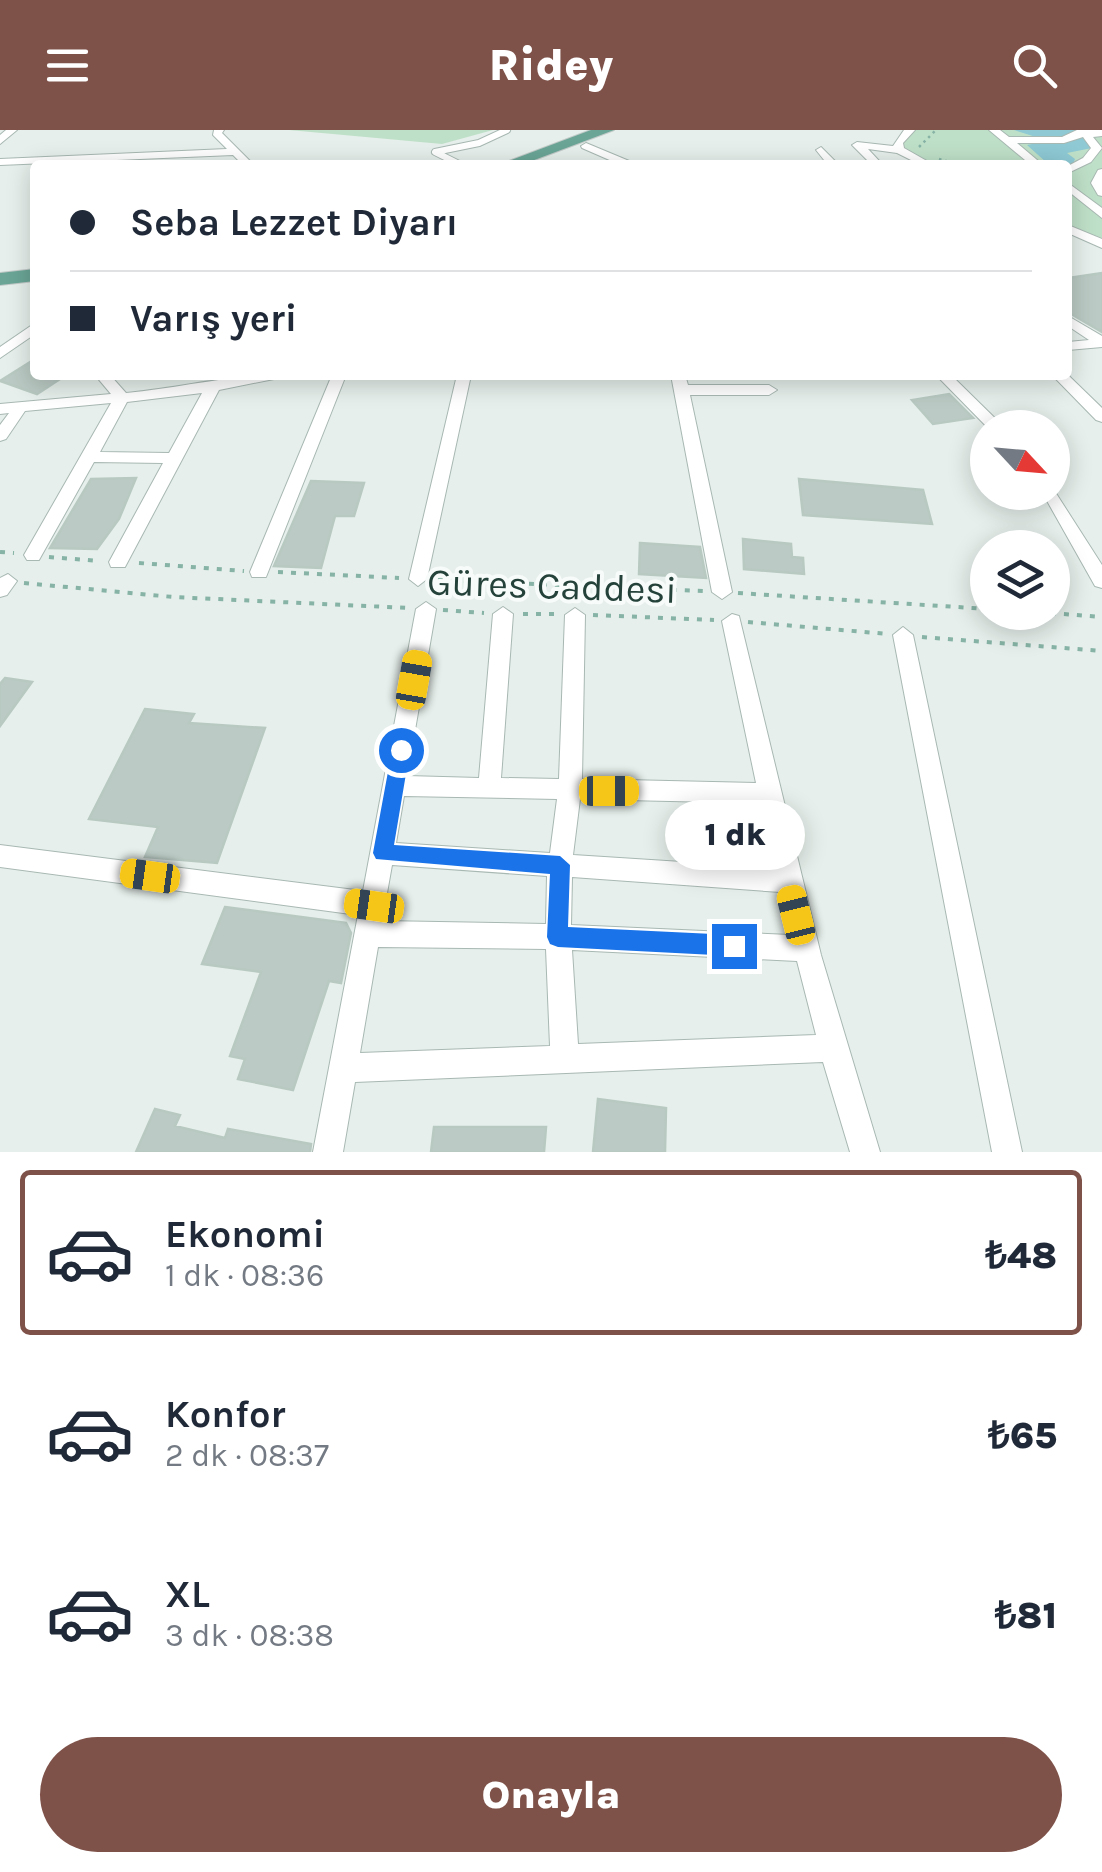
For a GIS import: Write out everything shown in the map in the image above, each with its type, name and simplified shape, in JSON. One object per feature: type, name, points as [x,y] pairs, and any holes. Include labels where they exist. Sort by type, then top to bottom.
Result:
[{"type":"main road","points":[[520,160],[606,130]]},
{"type":"main road","points":[[546,160],[629,130]]},
{"type":"main road","points":[[0,276],[30,273]]},
{"type":"street","points":[[0,141],[12,130]]},
{"type":"street","points":[[899,150],[898,143],[910,130]]},
{"type":"street","points":[[201,153],[218,132],[244,160]]},
{"type":"street","points":[[1012,137],[1064,140],[1085,132],[1102,133]]},
{"type":"street","points":[[1072,168],[1095,154],[1096,142],[1085,132]]},
{"type":"street","points":[[847,136],[873,160]]},
{"type":"street","points":[[1012,137],[1033,160]]},
{"type":"street","points":[[1012,137],[1041,160]]},
{"type":"street","points":[[857,145],[899,150],[919,160]]},
{"type":"street","points":[[586,146],[618,160]]},
{"type":"street","points":[[822,150],[830,160]]},
{"type":"street","points":[[131,160],[237,152]]},
{"type":"street","points":[[0,162],[30,162]]},
{"type":"street","points":[[1102,172],[1098,183],[1102,193]]},
{"type":"street","points":[[1072,189],[1102,214]]},
{"type":"street","points":[[1072,231],[1102,244]]},
{"type":"street","points":[[1072,248],[1102,244]]},
{"type":"street","points":[[1072,323],[1102,342]]},
{"type":"street","points":[[0,354],[30,331]]},
{"type":"street","points":[[1072,346],[1102,342]]},
{"type":"street","points":[[106,380],[122,398]]},
{"type":"street","points":[[0,410],[246,380]]},
{"type":"street","points":[[259,572],[337,380]]},
{"type":"street","points":[[418,579],[463,380]]},
{"type":"street","points":[[948,380],[979,410]]},
{"type":"street","points":[[1063,380],[1102,417]]},
{"type":"street","points":[[722,592],[680,382],[769,390]]},
{"type":"street","points":[[118,562],[213,386]]},
{"type":"street","points":[[33,556],[122,398]]},
{"type":"street","points":[[0,436],[20,408]]},
{"type":"street","points":[[89,457],[174,458]]},
{"type":"street","points":[[1061,510],[1102,580]]},
{"type":"street","points":[[328,1152],[426,609]]},
{"type":"street","points":[[489,788],[503,614]]},
{"type":"street","points":[[564,1058],[558,937],[560,865],[570,791],[575,615]]},
{"type":"street","points":[[732,621],[805,949],[830,1048],[865,1152]]},
{"type":"street","points":[[903,635],[1008,1152]]},
{"type":"street","points":[[395,786],[768,793]]},
{"type":"street","points":[[383,853],[788,881]]},
{"type":"street","points":[[0,856],[374,906]]},
{"type":"street","points":[[368,934],[558,937],[805,949]]},
{"type":"street","points":[[345,1068],[830,1048]]},
{"type":"lane","points":[[451,160],[434,152],[479,143],[508,130]]},
{"type":"path","points":[[936,130],[919,144],[920,150],[947,160]]},
{"type":"path","name":"Güres Caddesi","points":[[0,552],[259,572],[722,592],[970,608]]},
{"type":"path","name":"Güres Caddesi","points":[[4,586],[503,614],[732,621],[1102,652]]},
{"type":"path","points":[[1070,614],[1102,617]]},
{"type":"green space","points":[[289,130],[493,130],[442,144]]},
{"type":"green space","points":[[910,130],[1102,130],[1102,244],[1072,231],[1072,160],[919,160],[899,150]]},
{"type":"water","points":[[1014,130],[1075,130],[1092,148],[1067,153],[1075,159],[1073,164],[1072,160],[1044,160],[1027,145],[1037,143],[1036,137]]},
{"type":"building","points":[[1102,273],[1102,332],[1072,314],[1072,277]]},
{"type":"building","points":[[30,362],[30,380],[58,380],[37,394],[0,381]]},
{"type":"building","points":[[949,394],[970,418],[933,424],[912,400]]},
{"type":"building","points":[[136,478],[119,519],[97,549],[50,548],[91,479]]},
{"type":"building","points":[[799,479],[923,490],[932,524],[803,515]]},
{"type":"building","points":[[311,481],[364,483],[354,516],[335,516],[321,568],[274,566]]},
{"type":"building","points":[[743,539],[791,544],[792,557],[803,558],[804,574],[744,569]]},
{"type":"building","points":[[640,543],[700,547],[706,578],[639,574]]},
{"type":"building","points":[[5,678],[32,682],[0,726],[0,684]]},
{"type":"building","points":[[145,709],[194,714],[189,723],[265,728],[217,863],[145,857],[158,827],[89,819]]},
{"type":"building","points":[[225,907],[346,923],[351,933],[341,983],[329,981],[293,1090],[238,1079],[245,1059],[230,1056],[261,972],[202,964]]},
{"type":"building","points":[[598,1099],[666,1108],[665,1152],[593,1152]]},
{"type":"building","points":[[155,1109],[180,1115],[175,1126],[225,1138],[228,1129],[311,1144],[310,1152],[136,1152]]},
{"type":"building","points":[[434,1127],[546,1127],[544,1152],[431,1152]]},
{"type":"route","points":[[401,750],[383,853],[560,865],[558,937],[734,946]]}]
